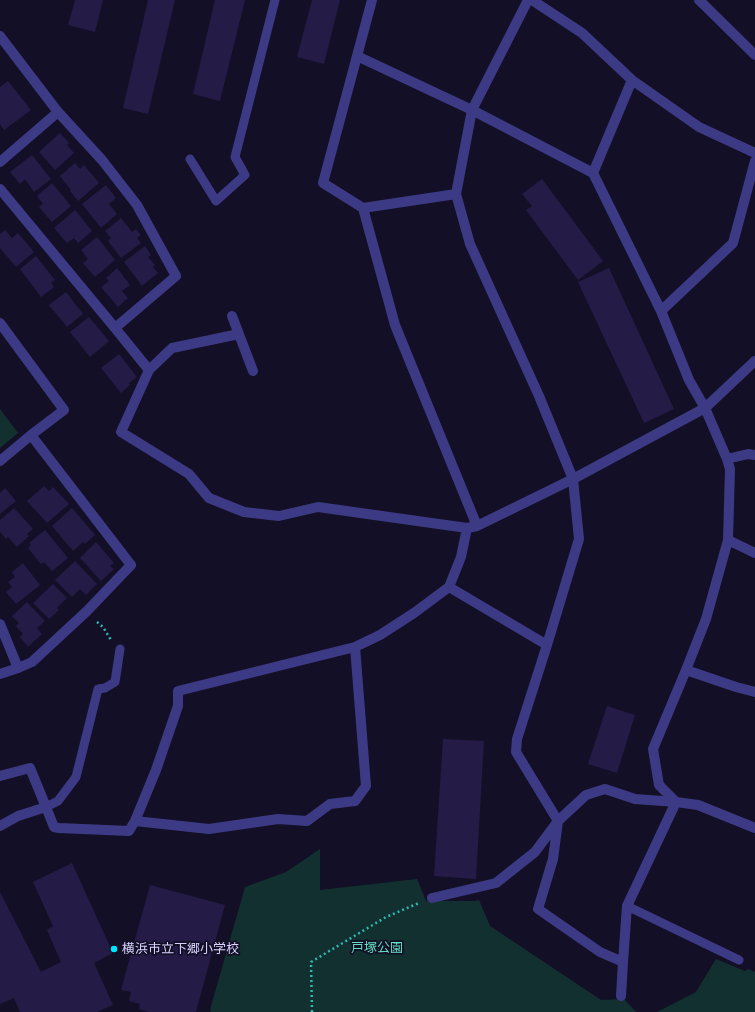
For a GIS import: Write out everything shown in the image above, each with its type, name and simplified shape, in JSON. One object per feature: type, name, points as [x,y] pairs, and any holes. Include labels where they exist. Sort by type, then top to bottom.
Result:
[{"type":"street","points":[[372,0],[323,183],[363,208],[456,194]]},
{"type":"street","points":[[528,0],[472,110],[456,194],[470,244],[539,396],[573,479],[579,539],[517,739],[516,752],[558,821],[552,859],[538,909],[600,952],[623,962]]},
{"type":"street","points":[[532,0],[582,33],[632,80],[699,128],[755,153]]},
{"type":"street","points":[[699,0],[755,55]]},
{"type":"street","points":[[0,36],[58,112],[102,160],[137,206],[176,276],[115,328]]},
{"type":"street","points":[[357,56],[472,110],[594,173],[660,311],[689,380],[705,408],[728,459],[730,469],[728,540],[706,619],[653,748],[659,785],[676,802]]},
{"type":"street","points":[[594,173],[632,80]]},
{"type":"street","points":[[0,162],[58,112]]},
{"type":"street","points":[[660,311],[733,243],[755,161]]},
{"type":"street","points":[[0,189],[149,370]]},
{"type":"street","points":[[363,208],[396,325],[477,526]]},
{"type":"street","points":[[232,316],[252,371]]},
{"type":"street","points":[[0,323],[64,410],[0,461]]},
{"type":"street","points":[[239,334],[172,348],[149,370],[121,432],[189,474],[209,498],[244,512],[279,516],[318,507],[467,528],[477,526],[573,479],[705,408],[755,361]]},
{"type":"street","points":[[0,674],[32,662],[87,611],[131,565],[31,435]]},
{"type":"street","points":[[728,459],[748,454],[755,455]]},
{"type":"street","points":[[0,776],[30,768],[54,827],[129,831],[135,821],[156,770],[178,706],[178,691],[355,647],[380,635],[450,588],[461,557],[467,528]]},
{"type":"street","points":[[728,540],[755,553]]},
{"type":"street","points":[[450,588],[547,645]]},
{"type":"street","points":[[0,624],[18,668]]},
{"type":"street","points":[[135,821],[209,829],[278,819],[307,820],[330,804],[355,801],[366,786],[355,647]]},
{"type":"street","points":[[686,670],[755,692]]},
{"type":"street","points":[[432,898],[496,883],[535,852],[558,821],[586,795],[605,789],[635,799],[698,805],[755,828]]},
{"type":"street","points":[[621,996],[627,906],[676,802]]},
{"type":"street","points":[[0,826],[18,816],[46,807]]},
{"type":"lane","points":[[190,159],[216,201],[246,175],[235,157],[275,0]]},
{"type":"lane","points":[[46,807],[58,801],[76,777],[98,689],[105,688],[115,682],[120,649]]},
{"type":"lane","points":[[627,906],[739,960]]},
{"type":"path","points":[[103,627],[111,640]]},
{"type":"path","points":[[312,1012],[311,962],[386,917],[432,898]]},
{"type":"green space","points":[[0,409],[18,433],[0,448]]},
{"type":"green space","name":"戸塚公園","points":[[320,849],[320,890],[417,879],[426,901],[479,900],[490,926],[601,1000],[624,999],[636,1012],[211,1012],[210,1010],[245,887],[286,872]]},
{"type":"green space","points":[[716,959],[745,971],[748,969],[755,972],[755,1012],[657,1012],[696,992]]},
{"type":"building","points":[[75,0],[103,0],[95,32],[68,25]]},
{"type":"building","points":[[148,0],[175,0],[148,114],[123,108]]},
{"type":"building","points":[[215,0],[245,0],[220,101],[193,94]]},
{"type":"building","points":[[312,0],[340,0],[324,64],[297,57]]},
{"type":"building","points":[[8,81],[31,110],[4,130],[0,124],[0,87]]},
{"type":"building","points":[[60,133],[69,143],[67,145],[74,153],[55,170],[39,152]]},
{"type":"building","points":[[32,155],[51,179],[34,192],[25,179],[20,184],[10,172]]},
{"type":"building","points":[[75,163],[80,169],[84,165],[99,183],[78,201],[60,176]]},
{"type":"building","points":[[542,179],[603,261],[578,280],[526,210],[532,206],[522,194]]},
{"type":"building","points":[[52,183],[71,206],[52,222],[39,207],[43,204],[37,196]]},
{"type":"building","points":[[106,185],[116,198],[109,204],[117,214],[101,228],[82,204]]},
{"type":"building","points":[[75,210],[92,231],[78,243],[74,238],[67,243],[54,228]]},
{"type":"building","points":[[121,218],[132,232],[136,229],[141,235],[137,238],[141,243],[121,258],[108,241],[111,238],[105,231]]},
{"type":"building","points":[[5,230],[12,238],[18,233],[34,252],[16,267],[0,248],[0,234]]},
{"type":"building","points":[[97,237],[115,260],[95,277],[83,263],[88,259],[81,250]]},
{"type":"building","points":[[145,246],[151,255],[148,257],[155,265],[153,267],[158,273],[142,286],[124,262]]},
{"type":"building","points":[[36,256],[55,280],[51,283],[54,287],[41,297],[20,269]]},
{"type":"building","points":[[117,268],[130,285],[122,291],[128,298],[118,307],[101,287],[109,281],[106,278]]},
{"type":"building","points":[[609,268],[674,409],[644,423],[578,282]]},
{"type":"building","points":[[66,292],[83,314],[67,327],[49,305]]},
{"type":"building","points":[[89,317],[109,341],[90,357],[70,332]]},
{"type":"building","points":[[119,354],[137,377],[129,383],[130,385],[121,393],[101,368]]},
{"type":"building","points":[[44,486],[49,491],[53,487],[69,504],[47,523],[27,501]]},
{"type":"building","points":[[5,488],[16,501],[0,514],[0,493]]},
{"type":"building","points":[[14,508],[33,529],[27,534],[29,536],[17,547],[8,537],[6,539],[0,532],[0,520]]},
{"type":"building","points":[[72,508],[95,535],[85,544],[83,542],[73,551],[52,526]]},
{"type":"building","points":[[45,530],[68,558],[52,571],[44,562],[41,564],[28,548],[31,545],[29,543]]},
{"type":"building","points":[[96,542],[114,563],[110,566],[114,569],[101,581],[80,558]]},
{"type":"building","points":[[75,561],[97,584],[86,595],[80,589],[72,597],[55,580]]},
{"type":"building","points":[[23,563],[40,585],[16,604],[6,592],[12,587],[8,582],[15,577],[12,572]]},
{"type":"building","points":[[53,584],[67,598],[57,608],[59,610],[49,619],[33,603]]},
{"type":"building","points":[[27,602],[45,621],[37,628],[42,634],[28,647],[20,637],[23,634],[16,626],[19,623],[12,616]]},
{"type":"building","points":[[607,706],[635,715],[617,773],[588,764]]},
{"type":"building","points":[[443,739],[484,741],[476,879],[434,876]]},
{"type":"building","points":[[72,863],[113,953],[94,963],[113,1005],[97,1012],[20,1012],[14,998],[0,1004],[0,892],[41,972],[61,962],[47,930],[53,926],[33,882]]},
{"type":"building","points":[[150,885],[225,905],[196,1012],[149,1012],[139,1009],[140,1004],[129,1001],[131,992],[121,990]]},
{"type":"place","name":"横浜市立下郷小学校","points":[[114,949]]}]
